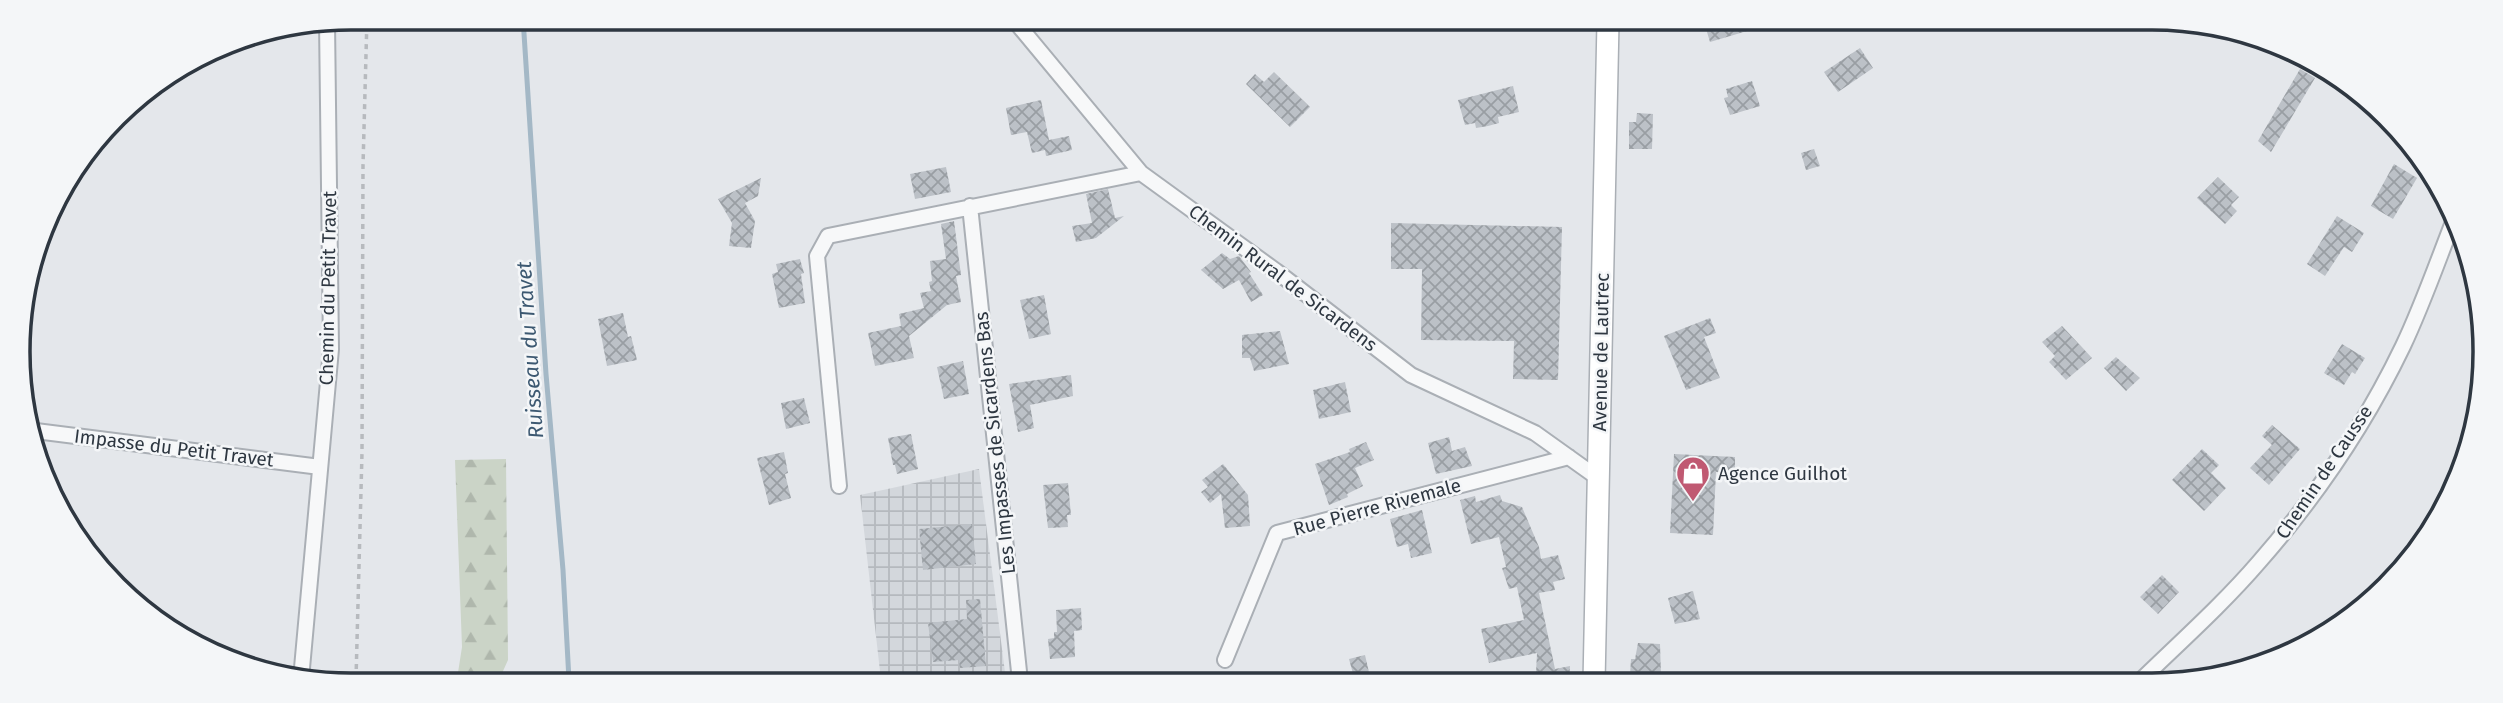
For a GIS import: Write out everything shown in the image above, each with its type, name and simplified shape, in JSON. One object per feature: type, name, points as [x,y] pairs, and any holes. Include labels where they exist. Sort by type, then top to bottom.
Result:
[{"type":"main road","name":"Avenue de Lautrec","points":[[1594,673],[1608,30]]},
{"type":"street","name":"Chemin du Petit Travet","points":[[302,669],[331,349],[327,30]]},
{"type":"street","name":"Chemin Rural de Sicardens","points":[[1022,30],[1141,173],[1276,271],[1411,375],[1535,433],[1598,478]]},
{"type":"street","points":[[839,485],[817,256],[828,236],[1141,173]]},
{"type":"street","name":"Les Impasses de Sicardens Bas","points":[[970,206],[1019,673]]},
{"type":"street","name":"Chemin de Causse","points":[[2147,673],[2258,563],[2304,507],[2332,467],[2403,346],[2450,230]]},
{"type":"street","name":"Impasse du Petit Travet","points":[[40,432],[320,467]]},
{"type":"street","name":"Rue Pierre Rivemale","points":[[1225,660],[1277,533],[1569,457]]},
{"type":"path","points":[[356,673],[362,453],[367,30]]},
{"type":"shaded area","points":[[979,469],[1005,673],[880,673],[860,495]]},
{"type":"green space","points":[[506,459],[508,660],[502,673],[458,673],[462,647],[455,460]]},
{"type":"building","points":[[1706,30],[1750,30],[1710,42]]},
{"type":"building","points":[[1860,48],[1873,68],[1838,92],[1824,72]]},
{"type":"building","points":[[2300,69],[2315,78],[2271,152],[2258,141]]},
{"type":"building","points":[[1274,72],[1310,107],[1290,127],[1246,84],[1255,74],[1264,82]]},
{"type":"building","points":[[1752,81],[1760,106],[1730,115],[1724,98],[1728,97],[1726,89]]},
{"type":"building","points":[[1513,86],[1519,112],[1498,117],[1499,123],[1488,126],[1476,128],[1475,123],[1465,125],[1458,100]]},
{"type":"building","points":[[1041,100],[1049,140],[1069,136],[1072,150],[1046,156],[1045,150],[1032,153],[1027,132],[1011,135],[1006,108]]},
{"type":"building","points":[[1637,113],[1653,114],[1652,149],[1629,149],[1629,122],[1636,122]]},
{"type":"building","points":[[1814,149],[1820,166],[1806,170],[1801,153]]},
{"type":"building","points":[[2394,164],[2417,178],[2393,219],[2371,206]]},
{"type":"building","points":[[946,167],[951,192],[915,199],[910,174]]},
{"type":"building","points":[[2218,177],[2239,197],[2231,205],[2237,211],[2225,224],[2197,198]]},
{"type":"building","points":[[761,178],[758,196],[745,203],[755,221],[751,248],[729,246],[732,223],[718,199]]},
{"type":"building","points":[[1108,189],[1115,218],[1124,216],[1096,238],[1076,242],[1072,226],[1092,223],[1086,194]]},
{"type":"building","points":[[2337,216],[2364,233],[2352,252],[2344,247],[2325,276],[2307,264]]},
{"type":"building","points":[[954,221],[961,275],[956,276],[961,302],[947,305],[909,336],[914,358],[875,366],[868,333],[901,326],[899,314],[924,308],[920,293],[931,291],[930,261],[946,259],[941,224]]},
{"type":"building","points":[[1391,223],[1562,227],[1558,380],[1513,379],[1514,341],[1421,340],[1422,269],[1391,269]]},
{"type":"building","points":[[1222,253],[1230,259],[1239,256],[1263,295],[1251,302],[1239,280],[1223,289],[1201,270]]},
{"type":"building","points":[[800,259],[804,273],[801,274],[805,303],[779,308],[772,274],[778,272],[776,264]]},
{"type":"building","points":[[1044,295],[1051,334],[1029,339],[1020,300]]},
{"type":"building","points":[[623,313],[637,360],[607,366],[598,319]]},
{"type":"building","points":[[1710,318],[1716,333],[1704,337],[1720,378],[1686,390],[1664,336]]},
{"type":"building","points":[[2062,326],[2092,358],[2066,380],[2049,362],[2055,356],[2042,342]]},
{"type":"building","points":[[1280,331],[1289,364],[1254,371],[1250,358],[1242,358],[1242,335]]},
{"type":"building","points":[[2342,344],[2365,358],[2344,385],[2324,373]]},
{"type":"building","points":[[2116,357],[2140,378],[2126,391],[2104,368]]},
{"type":"building","points":[[963,361],[969,394],[944,399],[937,367]]},
{"type":"building","points":[[1071,375],[1073,396],[1030,405],[1034,428],[1018,432],[1009,384]]},
{"type":"building","points":[[1345,382],[1351,412],[1319,419],[1313,390]]},
{"type":"building","points":[[804,398],[810,423],[786,429],[781,403]]},
{"type":"building","points":[[2272,425],[2300,449],[2269,485],[2250,468],[2272,445],[2262,436]]},
{"type":"building","points":[[911,434],[918,469],[897,474],[888,438]]},
{"type":"building","points":[[1449,437],[1452,451],[1465,447],[1472,466],[1436,474],[1428,443]]},
{"type":"building","points":[[1366,442],[1374,460],[1355,468],[1363,486],[1347,494],[1348,497],[1329,505],[1315,464],[1350,452],[1349,449]]},
{"type":"building","points":[[2202,449],[2219,465],[2211,473],[2226,488],[2204,511],[2172,480]]},
{"type":"building","points":[[784,452],[788,473],[785,474],[791,498],[769,505],[757,458]]},
{"type":"building","name":"Agence Guilhot","points":[[1674,454],[1735,457],[1735,473],[1716,472],[1713,535],[1670,533]]},
{"type":"building","points":[[1223,464],[1248,495],[1250,526],[1225,528],[1221,494],[1210,503],[1201,492],[1208,487],[1202,480]]},
{"type":"building","points":[[1068,483],[1071,515],[1067,515],[1068,527],[1048,528],[1043,485]]},
{"type":"building","points":[[1500,495],[1502,501],[1522,507],[1539,547],[1541,559],[1558,555],[1565,579],[1553,582],[1555,590],[1539,593],[1555,669],[1570,666],[1570,673],[1536,673],[1537,653],[1489,663],[1481,629],[1524,620],[1517,587],[1509,589],[1502,568],[1506,567],[1499,537],[1471,544],[1460,500],[1475,496],[1476,502]]},
{"type":"building","points":[[1422,510],[1432,553],[1411,558],[1408,544],[1397,547],[1390,519]]},
{"type":"building","points":[[972,524],[976,564],[923,570],[919,529]]},
{"type":"building","points":[[2162,575],[2179,592],[2158,614],[2140,597]]},
{"type":"building","points":[[1693,591],[1700,619],[1675,624],[1668,598]]},
{"type":"building","points":[[980,599],[986,666],[960,668],[959,660],[933,662],[928,623],[967,619],[966,600]]},
{"type":"building","points":[[1081,608],[1082,630],[1074,631],[1075,657],[1050,659],[1048,639],[1054,638],[1054,632],[1057,632],[1056,610]]},
{"type":"building","points":[[1638,643],[1660,644],[1661,673],[1630,673],[1631,659],[1635,659]]},
{"type":"building","points":[[1365,655],[1369,673],[1353,673],[1349,659]]},
{"type":"waterway","name":"Ruisseau du Travet","points":[[524,30],[569,673]]},
{"type":"place","name":"Agence Guilhot","points":[[1693,503]]}]
